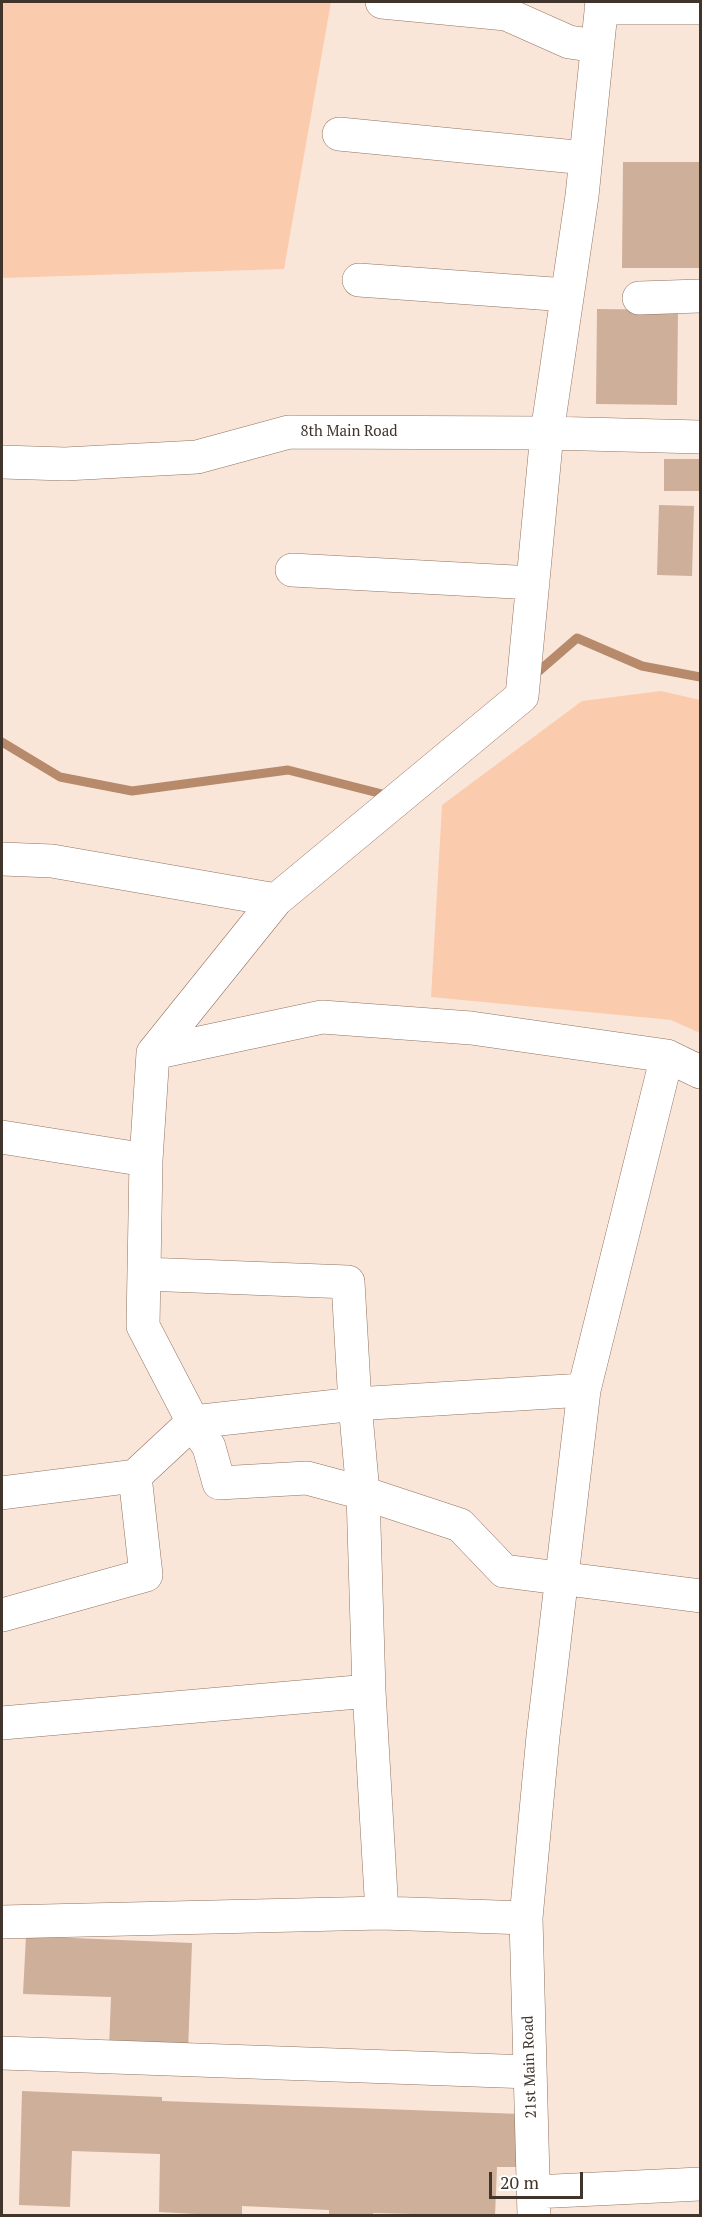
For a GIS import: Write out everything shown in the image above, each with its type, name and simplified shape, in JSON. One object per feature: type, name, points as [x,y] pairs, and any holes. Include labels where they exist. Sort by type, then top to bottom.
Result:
[{"type":"street","points":[[382,2],[506,14],[569,42],[597,46]]},
{"type":"street","points":[[700,8],[601,5],[586,158],[547,433],[523,680],[276,900],[153,1053],[146,1160],[143,1326],[193,1422],[209,1447],[219,1483],[307,1478],[363,1493],[460,1525],[504,1572],[700,1596]]},
{"type":"street","points":[[339,134],[586,158]]},
{"type":"street","points":[[359,280],[567,295]]},
{"type":"street","points":[[639,298],[700,296]]},
{"type":"street","name":"8th Main Road","points":[[2,462],[65,464],[197,457],[289,432],[547,433],[700,437]]},
{"type":"street","points":[[292,570],[532,583]]},
{"type":"street","points":[[2,859],[52,861],[276,900]]},
{"type":"street","points":[[153,1053],[322,1017],[471,1028],[666,1056],[700,1072]]},
{"type":"street","name":"21st Main Road","points":[[534,2204],[526,1918],[543,1736],[584,1390],[666,1056]]},
{"type":"street","points":[[2,1137],[146,1160]]},
{"type":"street","points":[[144,1274],[348,1282],[363,1493],[369,1691],[382,1913]]},
{"type":"street","points":[[2,1493],[135,1476],[193,1422],[355,1404],[584,1390]]},
{"type":"street","points":[[2,1615],[146,1575],[135,1476]]},
{"type":"street","points":[[2,1723],[369,1691]]},
{"type":"street","points":[[2,1922],[382,1913],[526,1918]]},
{"type":"street","points":[[2,2053],[530,2072]]},
{"type":"street","points":[[534,2204],[700,2184]]},
{"type":"shaded area","points":[[2,2],[331,2],[284,269],[2,278]]},
{"type":"shaded area","points":[[661,691],[700,700],[700,1033],[671,1020],[431,997],[442,805],[582,701]]},
{"type":"building","points":[[623,162],[700,162],[700,268],[622,268]]},
{"type":"building","points":[[597,309],[678,310],[677,405],[596,404]]},
{"type":"building","points":[[664,459],[700,459],[700,491],[664,491]]},
{"type":"building","points":[[659,505],[694,506],[692,576],[657,575]]},
{"type":"building","points":[[26,1936],[192,1943],[188,2052],[109,2049],[111,1997],[23,1994]]},
{"type":"building","points":[[22,2091],[162,2097],[162,2101],[521,2114],[520,2167],[497,2167],[495,2216],[373,2213],[373,2216],[329,2216],[329,2210],[242,2206],[242,2216],[233,2216],[159,2212],[160,2154],[72,2151],[70,2207],[19,2205]]},
{"type":"waterway","points":[[532,677],[577,638],[642,666],[700,677]]},
{"type":"waterway","points":[[2,742],[60,777],[132,791],[288,770],[390,796]]}]
